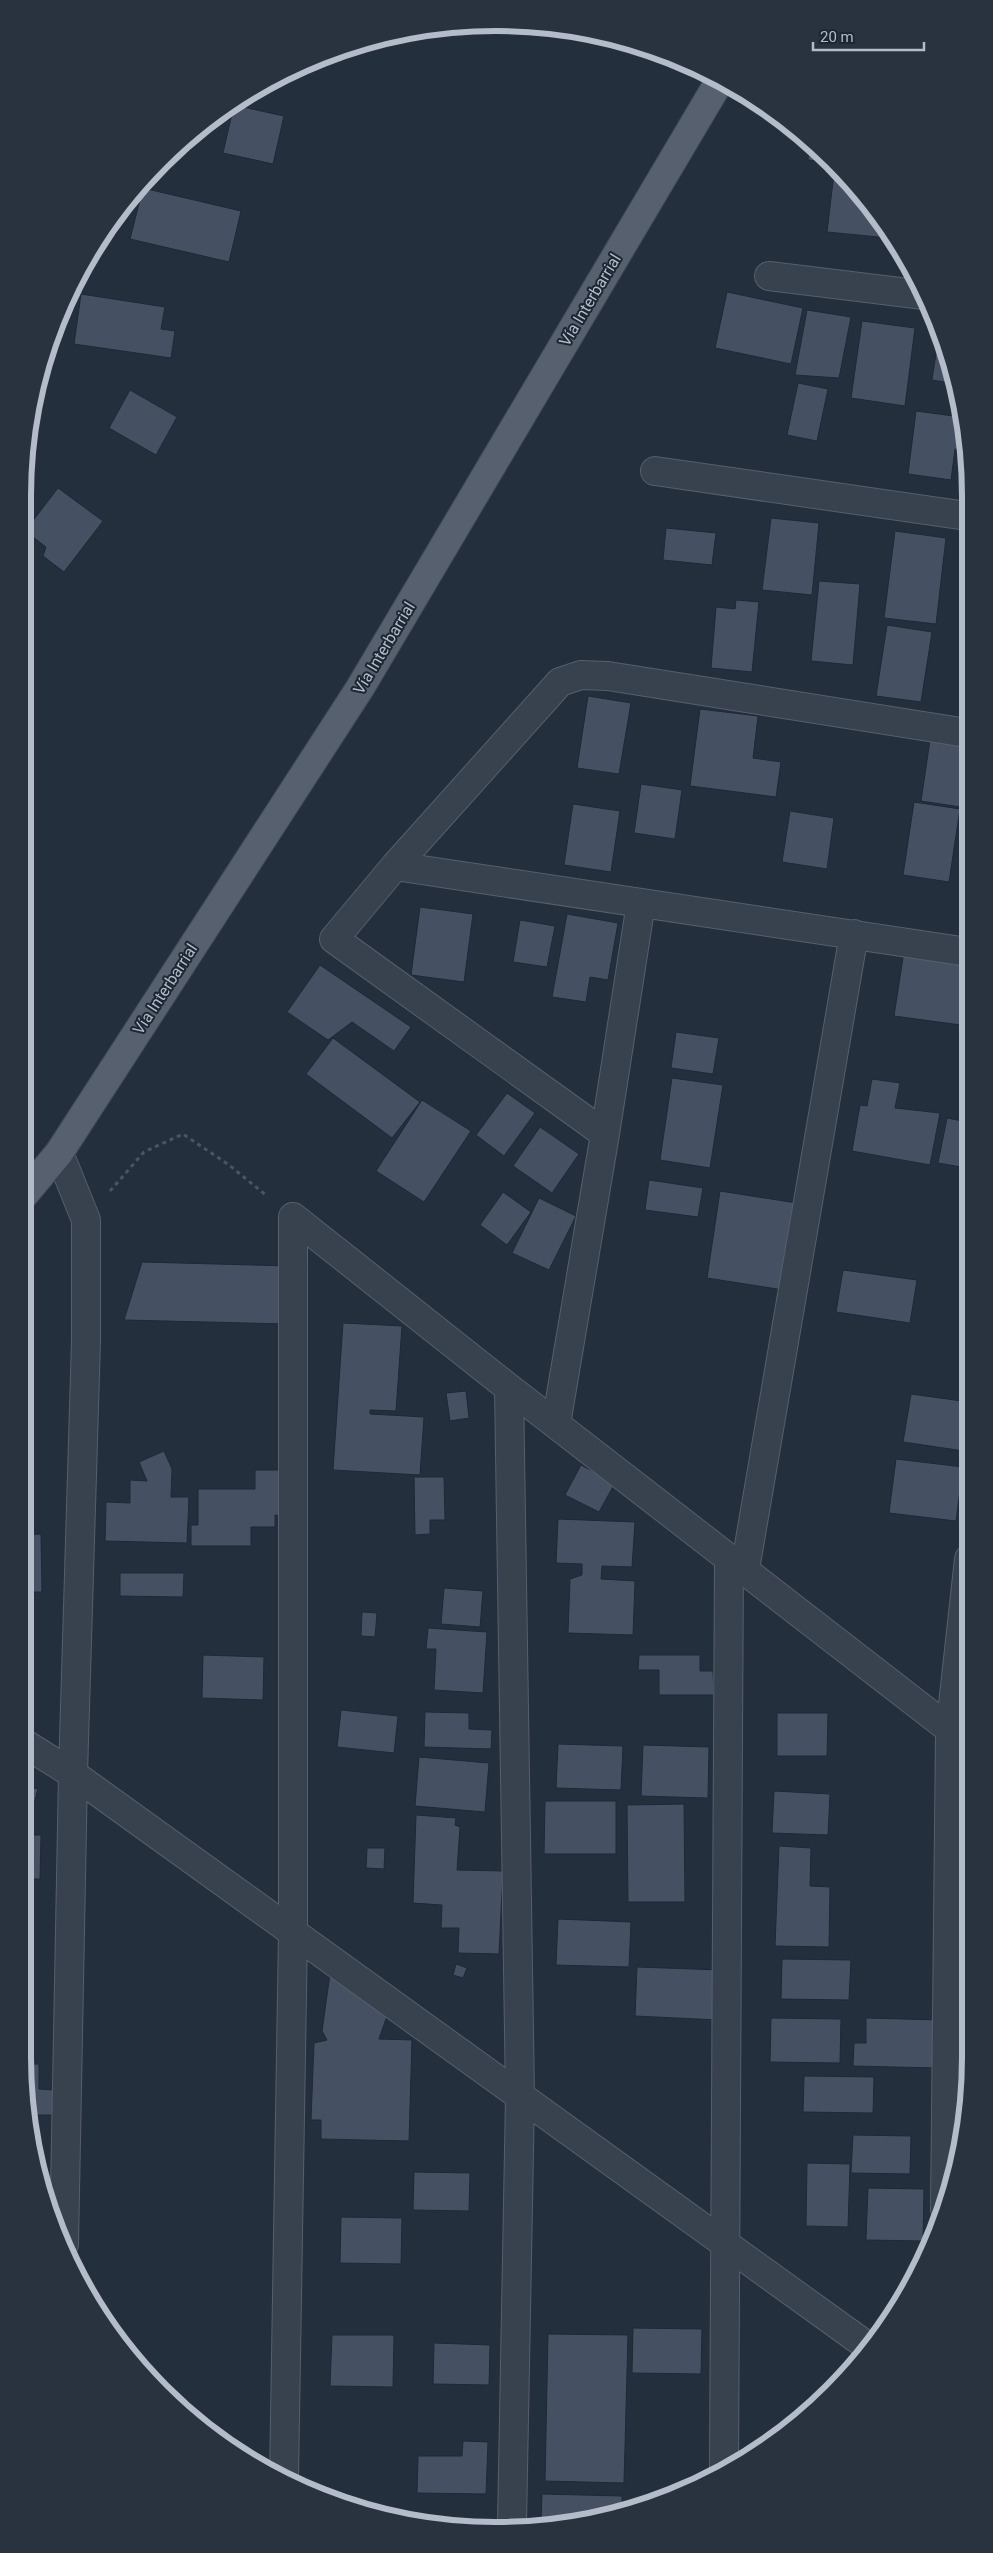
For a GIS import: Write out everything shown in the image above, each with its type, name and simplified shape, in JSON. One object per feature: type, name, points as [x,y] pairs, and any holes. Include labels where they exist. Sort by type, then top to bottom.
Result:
[{"type":"main road","name":"Vía Interbarrial","points":[[31,1186],[59,1153],[360,688],[716,87]]},
{"type":"street","points":[[769,276],[915,294]]},
{"type":"street","points":[[655,471],[962,515]]},
{"type":"street","points":[[605,1134],[334,939],[395,866],[560,682],[581,675],[608,676],[962,732]]},
{"type":"street","points":[[395,866],[962,951]]},
{"type":"street","points":[[556,1424],[605,1134],[641,903]]},
{"type":"street","points":[[724,2462],[725,2244],[737,1564],[854,934]]},
{"type":"street","points":[[59,1153],[86,1220],[86,1341],[73,1774],[64,2228]]},
{"type":"street","points":[[292,1217],[508,1388],[960,1738]]},
{"type":"street","points":[[284,2470],[293,1933],[292,1217]]},
{"type":"street","points":[[508,1388],[520,2097],[512,2521]]},
{"type":"street","points":[[946,2177],[962,1698]]},
{"type":"street","points":[[31,1748],[73,1774],[863,2343]]},
{"type":"path","points":[[86,1220],[144,1152],[183,1134],[229,1165],[292,1217]]},
{"type":"building","points":[[243,107],[284,116],[273,164],[223,153],[232,114]]},
{"type":"building","points":[[809,152],[818,161],[808,160]]},
{"type":"building","points":[[834,177],[866,213],[883,237],[827,232]]},
{"type":"building","points":[[148,189],[241,211],[229,262],[130,239],[141,197]]},
{"type":"building","points":[[727,292],[803,308],[791,364],[715,348]]},
{"type":"building","points":[[81,294],[165,307],[161,329],[175,331],[171,358],[74,344]]},
{"type":"building","points":[[807,310],[851,317],[839,378],[795,375]]},
{"type":"building","points":[[862,321],[915,328],[905,406],[851,398]]},
{"type":"building","points":[[937,347],[948,382],[932,380]]},
{"type":"building","points":[[798,383],[828,389],[817,441],[787,435]]},
{"type":"building","points":[[130,390],[177,417],[156,455],[109,428]]},
{"type":"building","points":[[916,411],[955,416],[959,449],[955,449],[951,480],[908,474]]},
{"type":"building","points":[[58,488],[103,521],[64,572],[43,556],[46,547],[31,536],[31,523]]},
{"type":"building","points":[[771,518],[819,523],[812,595],[762,590]]},
{"type":"building","points":[[666,528],[716,533],[712,565],[663,560]]},
{"type":"building","points":[[895,531],[946,538],[936,624],[884,618]]},
{"type":"building","points":[[819,581],[860,584],[853,665],[811,661]]},
{"type":"building","points":[[736,600],[759,602],[752,672],[711,668],[716,607],[735,609]]},
{"type":"building","points":[[887,625],[932,632],[921,702],[876,696]]},
{"type":"building","points":[[588,696],[631,703],[619,774],[577,768]]},
{"type":"building","points":[[700,709],[758,716],[753,758],[781,762],[776,797],[690,786]]},
{"type":"building","points":[[930,740],[962,744],[961,807],[921,801]]},
{"type":"building","points":[[641,784],[682,790],[675,839],[634,833]]},
{"type":"building","points":[[914,802],[960,809],[949,882],[903,875]]},
{"type":"building","points":[[573,804],[620,811],[611,872],[564,865]]},
{"type":"building","points":[[790,811],[834,818],[827,869],[782,862]]},
{"type":"building","points":[[420,907],[473,914],[464,982],[411,975]]},
{"type":"building","points":[[567,914],[618,923],[608,980],[590,977],[586,1002],[552,997]]},
{"type":"building","points":[[520,920],[555,926],[547,967],[513,962]]},
{"type":"building","points":[[904,951],[962,959],[962,1025],[894,1016]]},
{"type":"building","points":[[320,965],[411,1027],[394,1051],[352,1022],[328,1040],[287,1012]]},
{"type":"building","points":[[676,1032],[719,1038],[713,1074],[671,1068]]},
{"type":"building","points":[[333,1038],[420,1102],[392,1138],[306,1074]]},
{"type":"building","points":[[672,1078],[723,1085],[710,1168],[660,1160]]},
{"type":"building","points":[[872,1079],[900,1083],[895,1108],[940,1113],[930,1165],[852,1151],[860,1105],[867,1106]]},
{"type":"building","points":[[507,1093],[535,1113],[504,1156],[476,1135]]},
{"type":"building","points":[[422,1100],[471,1131],[424,1202],[376,1171]]},
{"type":"building","points":[[947,1118],[962,1121],[961,1167],[938,1163]]},
{"type":"building","points":[[540,1127],[579,1154],[552,1193],[513,1166]]},
{"type":"building","points":[[649,1180],[703,1188],[698,1217],[645,1210]]},
{"type":"building","points":[[720,1191],[803,1204],[790,1291],[707,1278]]},
{"type":"building","points":[[503,1192],[531,1212],[507,1245],[480,1225]]},
{"type":"building","points":[[539,1198],[576,1216],[549,1270],[512,1253]]},
{"type":"building","points":[[142,1262],[290,1266],[288,1324],[124,1320]]},
{"type":"building","points":[[843,1270],[917,1280],[910,1323],[836,1312]]},
{"type":"building","points":[[343,1323],[402,1326],[396,1411],[370,1410],[370,1414],[424,1417],[420,1475],[333,1470]]},
{"type":"building","points":[[466,1391],[469,1418],[450,1421],[446,1393]]},
{"type":"building","points":[[911,1394],[962,1401],[962,1451],[903,1442]]},
{"type":"building","points":[[164,1451],[172,1469],[171,1497],[189,1497],[187,1543],[105,1541],[106,1502],[130,1503],[130,1480],[147,1481],[139,1462]]},
{"type":"building","points":[[896,1459],[962,1467],[956,1521],[889,1513]]},
{"type":"building","points":[[581,1465],[615,1483],[599,1512],[565,1495]]},
{"type":"building","points":[[255,1470],[291,1470],[290,1516],[275,1515],[275,1527],[251,1527],[251,1546],[191,1546],[191,1525],[198,1525],[198,1489],[255,1489]]},
{"type":"building","points":[[414,1477],[444,1477],[445,1520],[430,1520],[430,1534],[415,1535]]},
{"type":"building","points":[[558,1519],[635,1522],[632,1567],[602,1566],[601,1579],[635,1581],[633,1635],[568,1633],[570,1579],[582,1575],[582,1564],[556,1563]]},
{"type":"building","points":[[41,1534],[42,1592],[31,1592],[31,1535]]},
{"type":"building","points":[[120,1573],[184,1573],[183,1597],[120,1596]]},
{"type":"building","points":[[444,1588],[483,1591],[480,1627],[441,1624]]},
{"type":"building","points":[[362,1612],[377,1613],[375,1637],[361,1636]]},
{"type":"building","points":[[428,1628],[487,1632],[483,1693],[434,1690],[436,1649],[426,1649]]},
{"type":"building","points":[[203,1655],[264,1657],[263,1700],[202,1698]]},
{"type":"building","points":[[639,1655],[700,1655],[700,1671],[713,1671],[714,1695],[659,1695],[659,1670],[638,1670]]},
{"type":"building","points":[[341,1710],[398,1716],[394,1753],[337,1747]]},
{"type":"building","points":[[425,1712],[469,1713],[469,1729],[492,1730],[491,1749],[424,1747]]},
{"type":"building","points":[[777,1713],[828,1713],[827,1756],[777,1756]]},
{"type":"building","points":[[558,1744],[623,1746],[621,1790],[556,1788]]},
{"type":"building","points":[[643,1745],[709,1747],[708,1798],[641,1796]]},
{"type":"building","points":[[419,1757],[489,1763],[485,1812],[415,1806]]},
{"type":"building","points":[[31,1787],[38,1789],[31,1815]]},
{"type":"building","points":[[774,1791],[830,1794],[828,1835],[772,1833]]},
{"type":"building","points":[[545,1801],[616,1801],[616,1854],[544,1854]]},
{"type":"building","points":[[684,1804],[685,1902],[628,1902],[627,1805]]},
{"type":"building","points":[[416,1815],[456,1818],[455,1825],[460,1827],[457,1870],[503,1871],[499,1954],[458,1953],[459,1928],[441,1928],[442,1905],[413,1903]]},
{"type":"building","points":[[31,1835],[41,1835],[40,1879],[31,1879]]},
{"type":"building","points":[[779,1846],[811,1848],[810,1886],[830,1887],[829,1947],[775,1946]]},
{"type":"building","points":[[367,1848],[385,1848],[384,1869],[366,1868]]},
{"type":"building","points":[[558,1919],[631,1922],[629,1967],[556,1965]]},
{"type":"building","points":[[782,1959],[851,1960],[849,2000],[781,1999]]},
{"type":"building","points":[[456,1964],[467,1968],[463,1978],[453,1975]]},
{"type":"building","points":[[637,1967],[721,1970],[719,2020],[635,2016]]},
{"type":"building","points":[[330,1974],[387,2016],[379,2039],[412,2040],[409,2141],[321,2139],[321,2120],[311,2120],[314,2043],[327,2040],[322,2031]]},
{"type":"building","points":[[771,2018],[841,2019],[840,2063],[770,2062]]},
{"type":"building","points":[[866,2018],[940,2020],[939,2068],[853,2066],[854,2043],[866,2043]]},
{"type":"building","points":[[31,2064],[39,2064],[39,2089],[54,2090],[54,2115],[35,2115]]},
{"type":"building","points":[[804,2076],[874,2077],[873,2113],[803,2112]]},
{"type":"building","points":[[853,2135],[911,2136],[910,2174],[851,2173]]},
{"type":"building","points":[[807,2163],[850,2164],[848,2227],[806,2226]]},
{"type":"building","points":[[414,2172],[470,2173],[469,2211],[413,2210]]},
{"type":"building","points":[[868,2188],[924,2189],[923,2241],[866,2240]]},
{"type":"building","points":[[341,2217],[402,2218],[401,2264],[340,2263]]},
{"type":"building","points":[[633,2328],[702,2329],[701,2374],[632,2373]]},
{"type":"building","points":[[548,2334],[628,2335],[624,2483],[545,2481]]},
{"type":"building","points":[[332,2335],[394,2335],[393,2387],[330,2386]]},
{"type":"building","points":[[434,2343],[490,2345],[489,2385],[433,2384]]},
{"type":"building","points":[[463,2441],[488,2442],[486,2494],[417,2493],[418,2456],[462,2456]]},
{"type":"building","points":[[542,2494],[622,2496],[622,2504],[617,2506],[587,2513],[541,2520]]}]
